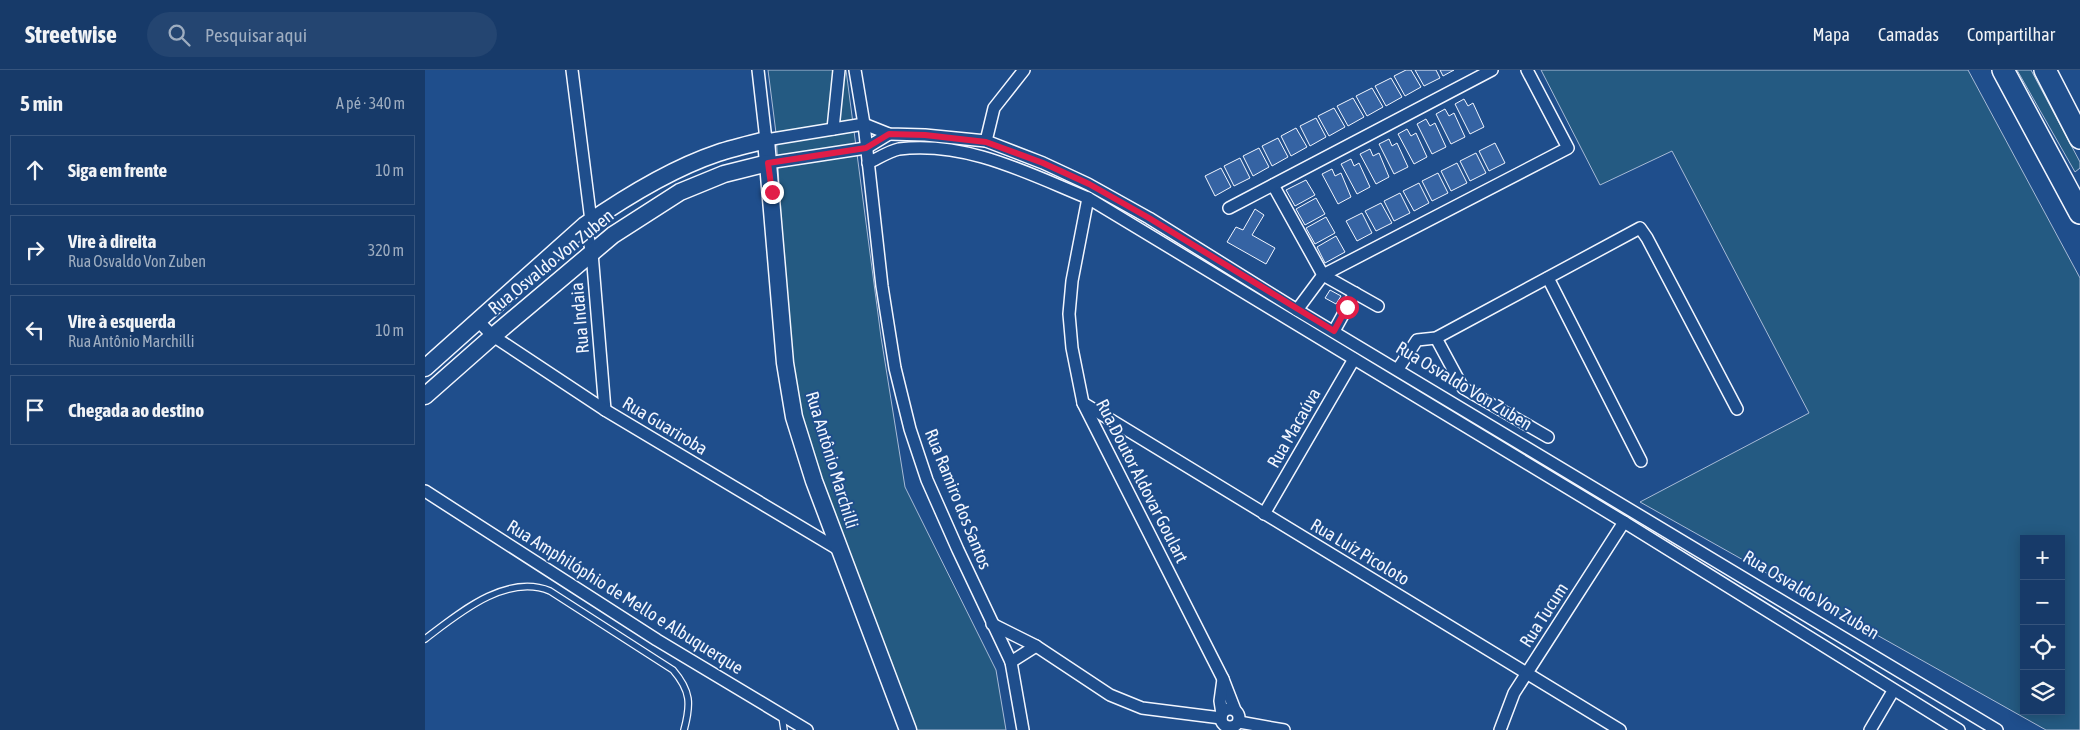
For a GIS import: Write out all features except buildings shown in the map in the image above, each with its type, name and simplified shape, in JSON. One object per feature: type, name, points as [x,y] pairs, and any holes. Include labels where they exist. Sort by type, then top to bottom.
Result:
[{"type":"highway","points":[[2003,70],[2080,213]]},
{"type":"highway","points":[[2045,70],[2080,128]]},
{"type":"highway","points":[[2045,70],[2080,138]]},
{"type":"street","name":"Rua Indaia","points":[[572,70],[592,253],[605,410]]},
{"type":"street","name":"Rua Antônio Marchilli","points":[[758,70],[766,140],[785,363],[794,417],[814,481],[908,730]]},
{"type":"street","points":[[833,129],[839,70]]},
{"type":"street","name":"Rua Ramiro dos Santos","points":[[855,70],[864,124],[882,286],[895,368],[911,430],[927,480],[1011,662],[1023,730]]},
{"type":"street","points":[[986,142],[994,108],[1024,70]]},
{"type":"street","points":[[1229,208],[1492,70]]},
{"type":"street","points":[[1297,310],[1323,275],[1567,148],[1527,70]]},
{"type":"street","name":"Rua Osvaldo Von Zuben","points":[[425,363],[479,321],[588,223],[679,170],[717,153],[766,140],[864,124],[889,134],[925,135],[986,142],[1043,163],[1089,184],[1149,218],[1297,310],[1997,730]]},
{"type":"street","name":"Rua Osvaldo Von Zuben","points":[[425,396],[613,234],[680,192],[724,174],[768,163],[866,148],[889,134]]},
{"type":"street","name":"Rua Osvaldo Von Zuben","points":[[867,163],[897,150],[968,152],[1016,168],[1088,198],[1624,522],[1893,691],[1959,730]]},
{"type":"street","points":[[1273,185],[1323,275],[1378,306]]},
{"type":"street","name":"Rua Doutor Aldovar Goulart","points":[[1088,198],[1072,281],[1069,314],[1072,348],[1083,403],[1223,679],[1235,710],[1239,713],[1230,723]]},
{"type":"street","points":[[1398,369],[1417,340],[1436,338],[1640,228],[1737,409]]},
{"type":"street","points":[[1548,278],[1641,461]]},
{"type":"street","points":[[1334,331],[1355,293]]},
{"type":"street","name":"Rua Guariroba","points":[[479,321],[493,336],[605,410],[841,551]]},
{"type":"street","points":[[1436,338],[1463,388],[1548,437]]},
{"type":"street","name":"Rua Macaúva","points":[[1264,514],[1354,359]]},
{"type":"street","name":"Rua Luíz Picoloto","points":[[1083,403],[1620,730]]},
{"type":"street","name":"Rua Amphilóphio de Mello e Albuquerque","points":[[427,495],[657,640],[782,715],[796,726],[807,730]]},
{"type":"street","name":"Rua Tucum","points":[[1499,730],[1514,693],[1624,522]]},
{"type":"street","points":[[992,624],[1036,646],[1110,695],[1142,708],[1284,730]]},
{"type":"street","points":[[1011,662],[1036,646]]},
{"type":"street","points":[[1223,679],[1220,701],[1230,723]]},
{"type":"street","points":[[1870,730],[1893,691]]},
{"type":"lane","points":[[425,640],[447,622],[494,594],[525,586],[538,586],[550,591],[673,670],[683,683],[688,694],[689,712],[684,730]]},
{"type":"lane","points":[[782,715],[784,730]]},
{"type":"shaded area","points":[[768,70],[846,70],[881,337],[905,487],[996,670],[1006,730],[913,730],[799,415],[788,339],[776,133]]},
{"type":"shaded area","points":[[1541,70],[1968,70],[2080,278],[2080,730],[2046,730],[1640,502],[1809,413],[1672,151],[1600,185]]},
{"type":"shaded area","points":[[2017,70],[2031,70],[2080,162],[2080,168],[2075,172]]},
{"type":"route","points":[[772,192],[768,163],[866,148],[889,134],[925,135],[986,142],[1043,163],[1089,184],[1149,218],[1334,331],[1347,307]]}]
